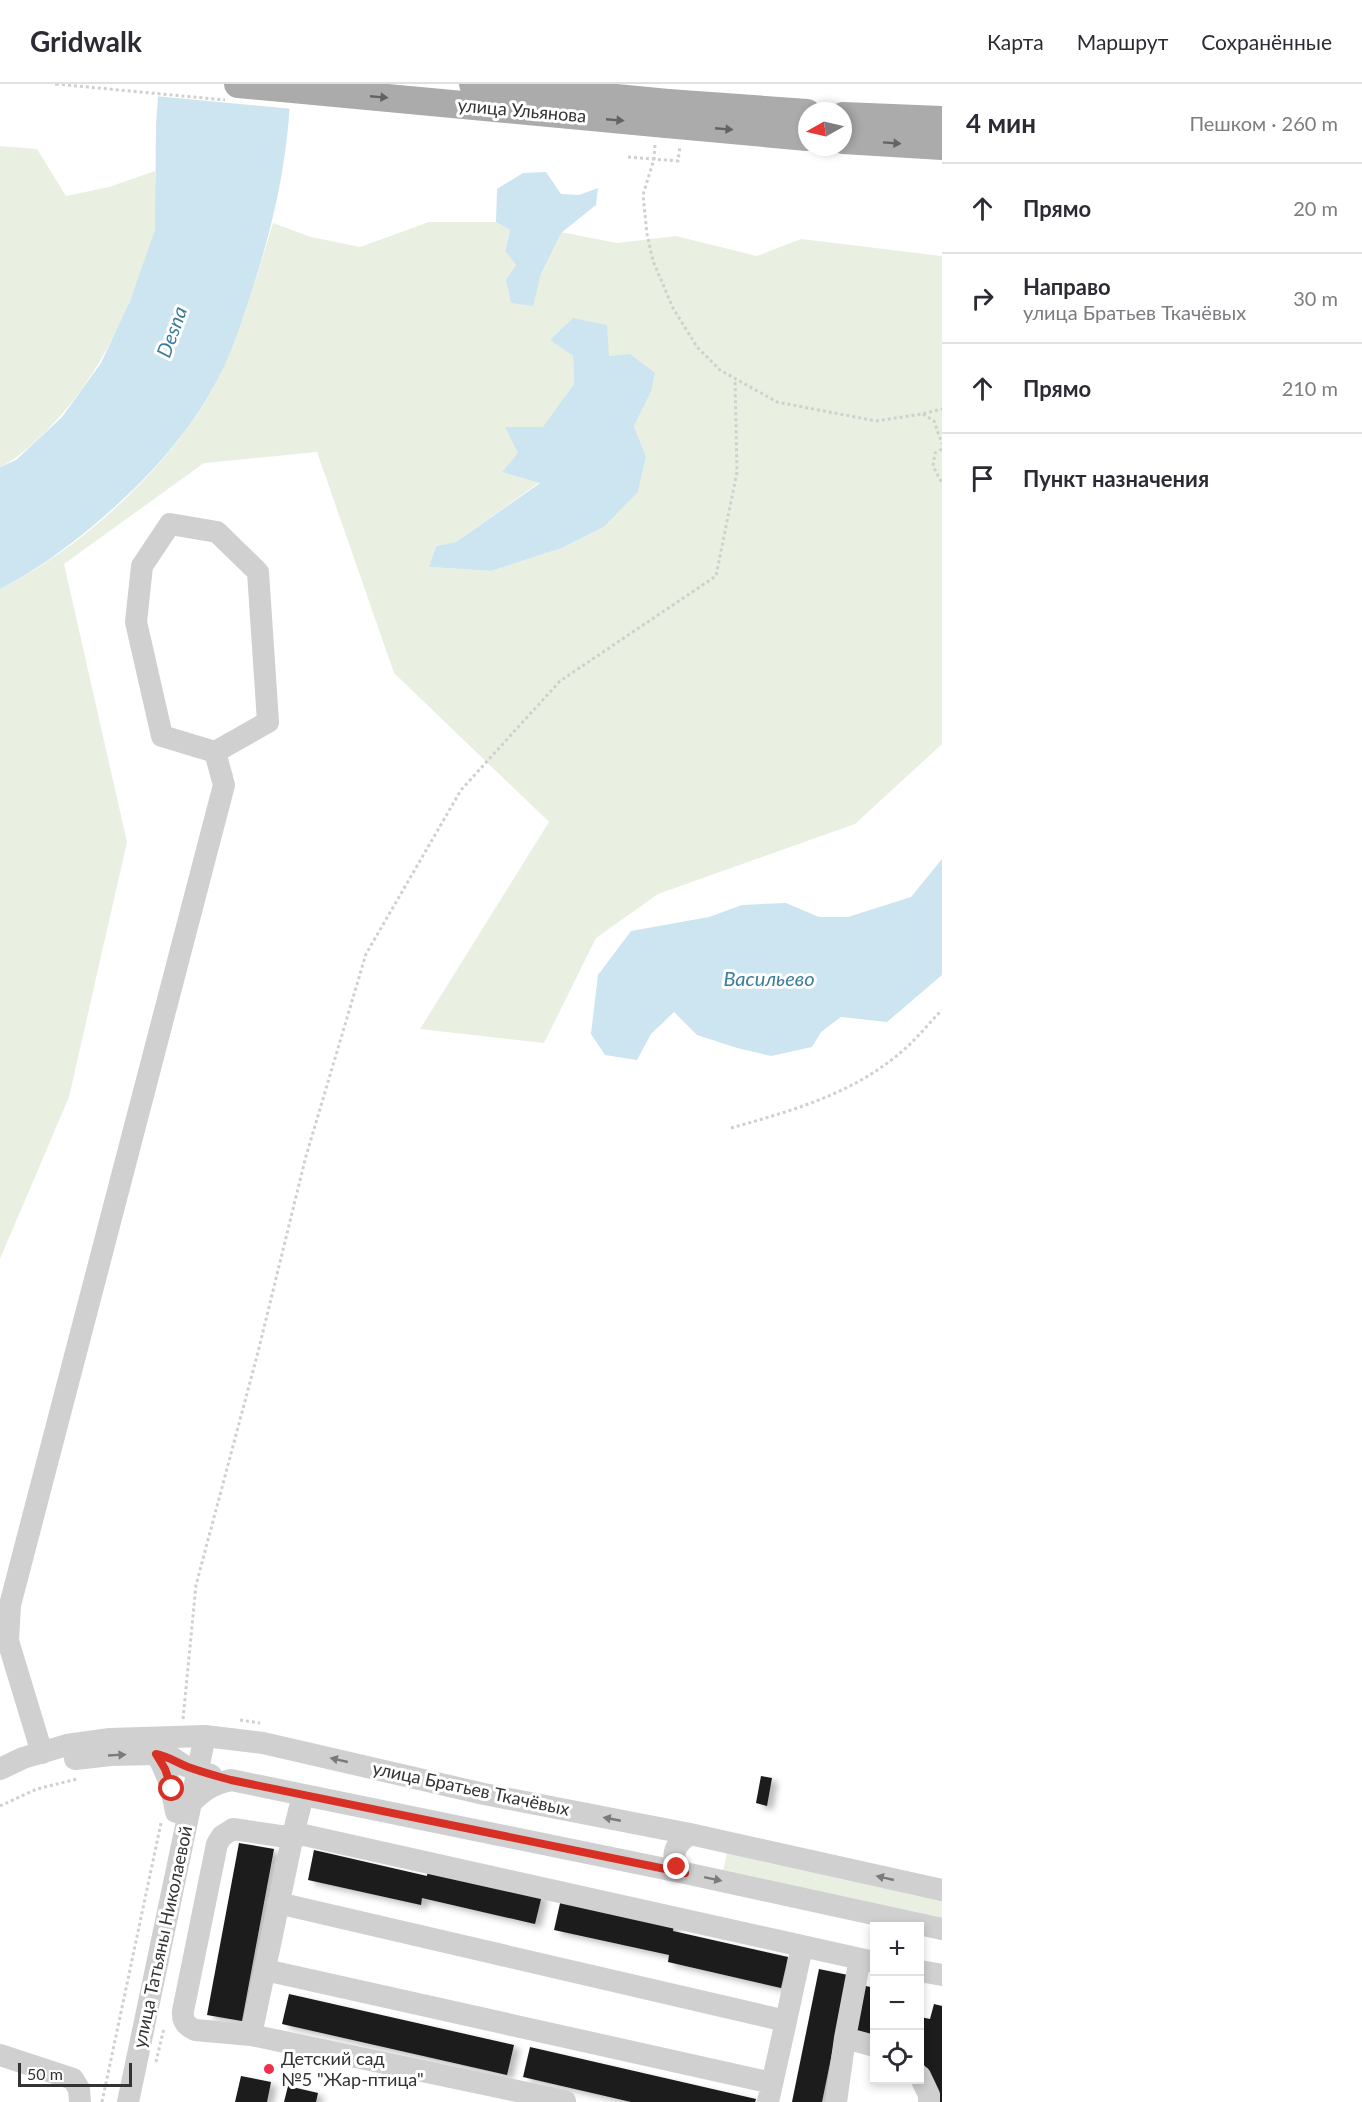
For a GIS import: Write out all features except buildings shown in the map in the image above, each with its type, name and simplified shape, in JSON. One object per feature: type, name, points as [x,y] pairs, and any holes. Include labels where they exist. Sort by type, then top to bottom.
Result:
[{"type":"main road","name":"улица Ульянова","points":[[237,84],[667,127],[798,136]]},
{"type":"main road","name":"улица Ульянова","points":[[473,84],[667,127],[798,114]]},
{"type":"main road","points":[[852,116],[942,120]]},
{"type":"main road","points":[[852,141],[942,146]]},
{"type":"street","points":[[170,524],[217,532],[258,572],[268,722],[215,752],[162,736],[136,622],[142,566],[170,524]]},
{"type":"street","points":[[42,1753],[8,1641],[10,1605],[224,785],[215,752]]},
{"type":"street","name":"улица Братьев Ткачёвых","points":[[0,1769],[23,1758],[66,1745],[192,1731],[263,1743],[484,1794],[690,1834],[942,1890]]},
{"type":"street","name":"улица Татьяны Николаевой","points":[[113,2102],[176,1812],[190,1768],[192,1731]]},
{"type":"street","points":[[156,1754],[165,1769],[172,1789],[176,1812],[212,1784],[231,1780]]},
{"type":"street","points":[[0,1784],[28,1770],[69,1760],[111,1755],[156,1754],[171,1757],[190,1768],[231,1780],[685,1873],[942,1929]]},
{"type":"street","points":[[251,2035],[292,1835],[303,1795]]},
{"type":"street","name":"улица Татьяны Николаевой","points":[[128,2102],[176,1812]]},
{"type":"street","points":[[633,1863],[645,1862],[654,1856],[657,1845],[655,1836],[641,1825]]},
{"type":"street","points":[[567,2102],[251,2035],[195,2030],[185,2023],[183,2018],[217,1844],[222,1836],[233,1829],[280,1836],[304,1834],[867,1960],[845,2038],[836,2102]]},
{"type":"street","points":[[685,1873],[677,1867],[676,1847],[690,1834]]},
{"type":"street","points":[[278,1903],[786,2021]]},
{"type":"street","points":[[265,1970],[770,2092],[802,1947]]},
{"type":"street","points":[[924,1972],[942,1975]]},
{"type":"street","points":[[845,2038],[870,2045]]},
{"type":"street","points":[[0,2055],[73,2079],[79,2089],[80,2102]]},
{"type":"street","points":[[924,2084],[929,2096],[928,2102]]},
{"type":"path","points":[[628,157],[678,161],[667,127]]},
{"type":"path","points":[[667,127],[643,195],[647,234],[653,261],[673,308],[697,347],[720,370],[777,402],[876,420],[942,409]]},
{"type":"path","points":[[192,1731],[196,1585],[258,1356],[306,1156],[366,954],[461,790],[560,681],[716,576],[737,472],[735,379]]},
{"type":"path","points":[[922,414],[934,421],[942,444]]},
{"type":"path","points":[[942,449],[935,453],[933,466],[942,483]]},
{"type":"path","points":[[731,1128],[785,1113],[845,1090],[900,1054],[942,1010]]},
{"type":"path","points":[[0,1806],[37,1789],[81,1778]]},
{"type":"path","points":[[102,2102],[176,1812]]},
{"type":"green space","points":[[0,146],[37,149],[66,196],[109,187],[155,171],[157,209],[155,231],[147,258],[122,319],[100,362],[57,420],[26,450],[0,467]]},
{"type":"green space","points":[[429,222],[496,222],[510,230],[505,250],[516,265],[532,305],[541,274],[561,232],[617,243],[676,236],[757,256],[801,239],[942,256],[942,744],[855,824],[658,894],[596,938],[544,1043],[420,1029],[549,822],[394,673],[317,452],[204,463],[64,564],[127,842],[69,1097],[0,1259],[0,589],[60,553],[118,506],[169,452],[191,423],[209,395],[232,345],[273,223],[311,237],[360,247]],"holes":[[[551,340],[609,356],[651,392],[634,426],[646,457],[638,492],[604,527],[562,548],[491,571],[429,567],[436,546],[456,542],[540,482],[502,472],[543,428],[574,384],[573,356]]]},
{"type":"green space","points":[[728,1849],[942,1898],[942,1925],[722,1875]]},
{"type":"water","name":"Desna","points":[[159,84],[291,84],[287,140],[273,218],[250,297],[233,346],[216,382],[186,430],[158,464],[127,496],[72,543],[49,560],[0,589],[0,467],[16,460],[62,417],[101,363],[130,301],[155,230],[156,124]]},
{"type":"water","points":[[546,172],[561,194],[579,195],[598,188],[596,205],[561,233],[541,274],[533,306],[511,303],[506,280],[516,265],[505,251],[510,230],[496,222],[497,189],[523,173]]},
{"type":"water","points":[[573,318],[607,325],[609,356],[630,354],[655,373],[651,392],[634,426],[646,457],[638,492],[604,527],[562,548],[491,571],[429,567],[436,546],[456,542],[540,483],[502,472],[518,453],[505,427],[543,427],[574,384],[573,356],[550,340]]},
{"type":"water","name":"Васильево","points":[[942,859],[942,975],[887,1022],[841,1017],[821,1032],[812,1047],[771,1056],[697,1035],[674,1012],[651,1034],[637,1060],[605,1055],[591,1034],[598,975],[631,931],[709,917],[742,905],[786,903],[819,917],[848,917],[911,897]]},
{"type":"pier","points":[[156,84],[294,84],[293,109],[155,96]]},
{"type":"place","name":"Детский сад №5 \"Жар-птица\"","points":[[269,2069]]},
{"type":"route","points":[[172,1789],[165,1769],[156,1754],[171,1757],[183,1765],[204,1773],[231,1780],[685,1873],[677,1867]]}]
